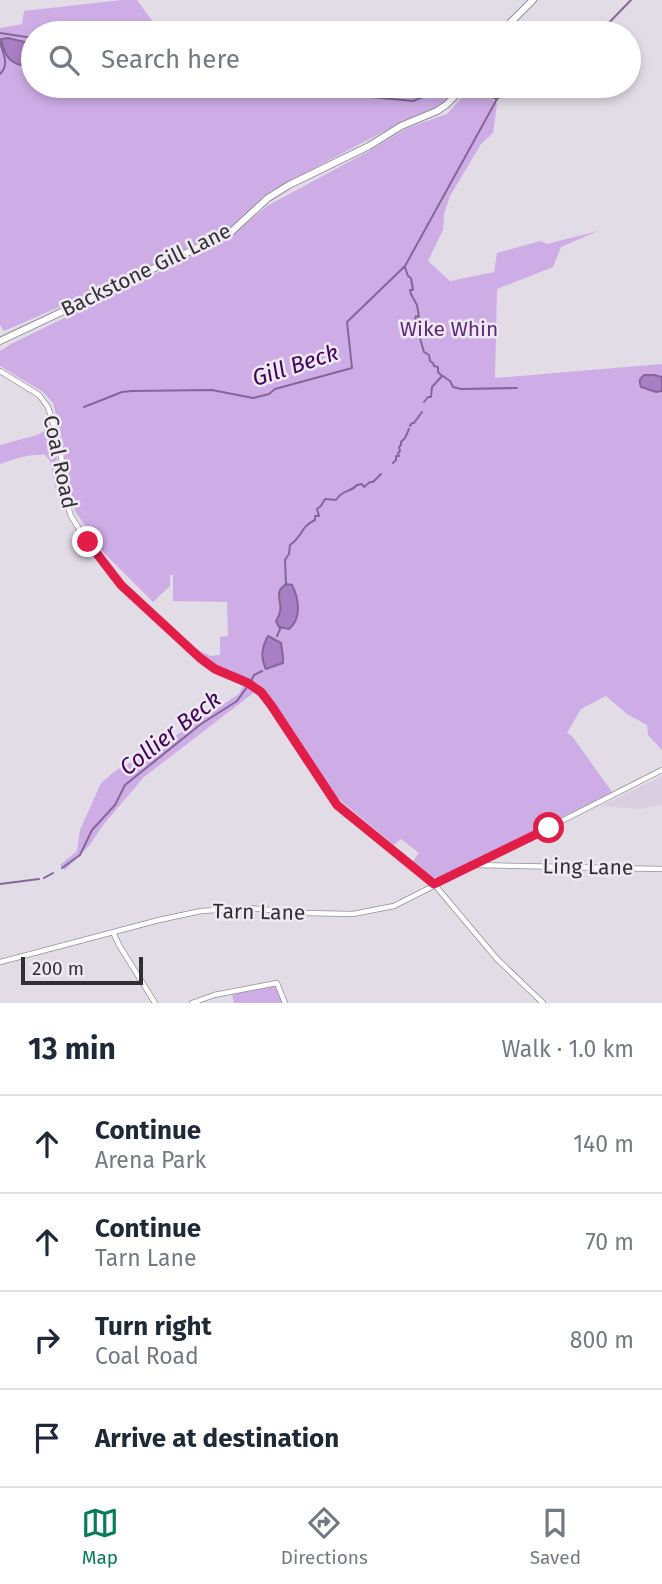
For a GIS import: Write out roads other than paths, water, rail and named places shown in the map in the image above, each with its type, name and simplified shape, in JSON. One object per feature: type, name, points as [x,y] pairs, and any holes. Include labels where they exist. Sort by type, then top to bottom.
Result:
[{"type":"street","points":[[512,21],[533,0]]},
{"type":"street","name":"Backstone Gill Lane","points":[[0,341],[231,232],[268,198],[289,185],[357,153],[401,126],[437,111],[453,98]]},
{"type":"street","name":"Coal Road","points":[[0,371],[39,395],[48,407],[61,449],[63,491],[71,516],[121,585],[200,658],[215,669],[248,683],[261,692],[337,805],[434,884],[497,959],[543,1003]]},
{"type":"street","name":"Tarn Lane","points":[[0,962],[189,913],[249,908],[353,914],[394,906],[662,770]]},
{"type":"street","name":"Ling Lane","points":[[472,865],[662,869]]},
{"type":"street","points":[[113,932],[155,1003]]},
{"type":"street","points":[[192,1003],[214,995],[277,983],[285,1003]]},
{"type":"waterway","name":"Gill Beck","points":[[611,21],[631,0]]},
{"type":"waterway","points":[[0,33],[21,36]]},
{"type":"waterway","points":[[0,42],[5,63],[0,74]]},
{"type":"waterway","points":[[382,98],[413,101],[420,98]]},
{"type":"waterway","name":"Gill Beck","points":[[84,407],[122,392],[132,391],[212,390],[253,398],[269,394],[275,389],[352,368],[347,322],[405,266],[498,98]]},
{"type":"waterway","name":"Collier Beck","points":[[405,267],[411,278],[413,290],[410,290],[417,305],[419,317],[416,316],[415,319],[421,321],[418,326],[423,329],[423,333],[419,335],[424,352],[429,355],[430,361],[438,367],[442,376],[432,387],[431,397],[424,402]]},
{"type":"waterway","points":[[443,376],[453,387],[461,389],[517,388]]},
{"type":"waterway","name":"Collier Beck","points":[[410,426],[422,412]]},
{"type":"waterway","name":"Collier Beck","points":[[393,463],[396,456],[399,456],[399,447],[409,429]]},
{"type":"waterway","name":"Collier Beck","points":[[286,585],[285,560],[290,545],[315,520],[315,516],[319,516],[317,509],[325,499],[336,500],[357,485],[362,484],[364,487],[373,482],[381,474]]},
{"type":"waterway","name":"Collier Beck","points":[[277,636],[281,627]]},
{"type":"waterway","name":"Collier Beck","points":[[251,681],[254,675],[262,671]]},
{"type":"waterway","name":"Collier Beck","points":[[62,868],[80,855],[92,830],[115,805],[125,785],[201,724],[237,701],[247,687]]},
{"type":"waterway","name":"Collier Beck","points":[[44,878],[53,873]]},
{"type":"waterway","name":"Collier Beck","points":[[0,884],[39,879]]},
{"type":"park label","name":"Wike Whin","points":[[449,329]]}]
